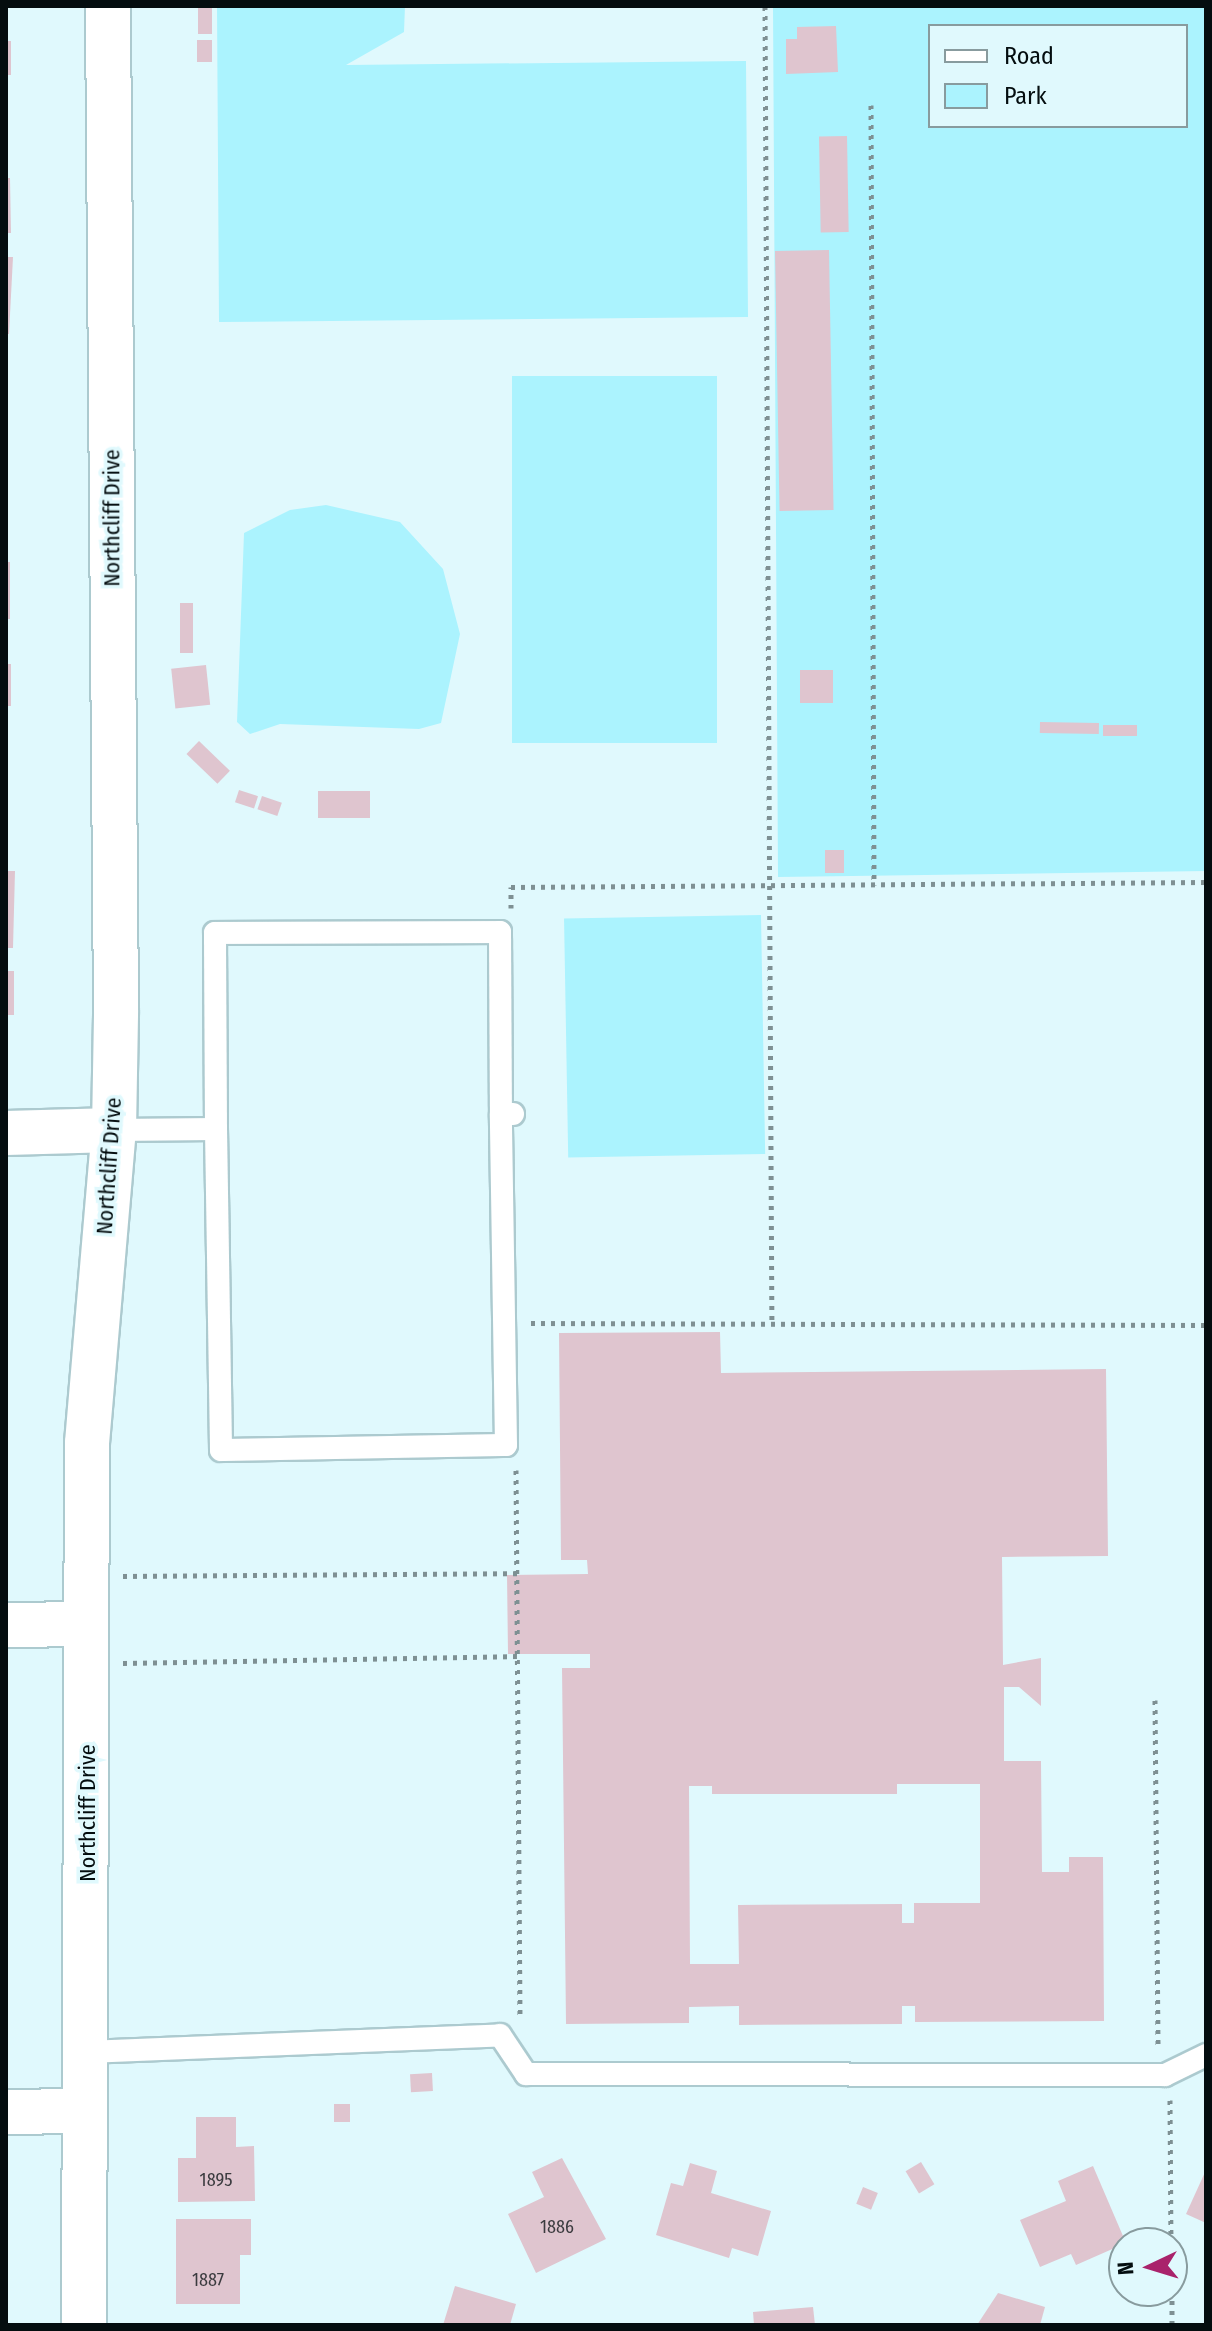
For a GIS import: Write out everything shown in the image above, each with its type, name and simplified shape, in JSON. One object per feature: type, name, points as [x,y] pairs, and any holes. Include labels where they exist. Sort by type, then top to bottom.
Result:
[{"type":"street","name":"Northcliff Drive","points":[[84,2325],[82,2111],[85,2052],[87,1443],[114,1130],[108,6]]},
{"type":"street","points":[[6,1133],[114,1130]]},
{"type":"street","points":[[6,1625],[86,1644]]},
{"type":"street","points":[[6,2112],[82,2111]]},
{"type":"lane","points":[[500,932],[507,1114],[506,1445],[221,1450],[216,1129],[215,933],[500,932]]},
{"type":"lane","points":[[114,1130],[216,1129]]},
{"type":"lane","points":[[85,2052],[500,2035],[526,2074],[1165,2075],[1206,2055]]},
{"type":"path","points":[[765,6],[772,1324]]},
{"type":"path","points":[[871,105],[874,885]]},
{"type":"path","points":[[511,918],[511,887],[1206,882]]},
{"type":"path","points":[[504,1324],[1206,1325]]},
{"type":"path","points":[[516,1462],[520,2025]]},
{"type":"path","points":[[86,1577],[517,1573]]},
{"type":"path","points":[[86,1644],[517,1656]]},
{"type":"path","points":[[1155,1700],[1158,2051],[1165,2075],[1170,2227]]},
{"type":"path","points":[[1142,2051],[1158,2051]]},
{"type":"green space","points":[[217,6],[405,6],[404,32],[346,65],[746,61],[748,317],[219,322]]},
{"type":"green space","points":[[773,6],[1206,6],[1206,871],[778,877]]},
{"type":"green space","points":[[512,376],[717,376],[717,743],[512,743]]},
{"type":"green space","points":[[326,505],[400,522],[443,569],[460,634],[441,723],[419,729],[280,724],[250,734],[237,722],[244,533],[290,510]]},
{"type":"green space","points":[[761,915],[765,1154],[568,1157],[564,918]]},
{"type":"building","points":[[198,6],[212,6],[212,34],[198,34]]},
{"type":"building","points":[[836,26],[838,72],[786,74],[786,39],[797,39],[797,27]]},
{"type":"building","points":[[197,40],[212,40],[212,62],[197,62]]},
{"type":"building","points":[[6,41],[11,41],[11,75],[6,75]]},
{"type":"building","points":[[819,136],[847,136],[849,232],[821,232]]},
{"type":"building","points":[[6,178],[10,178],[11,233],[6,233]]},
{"type":"building","points":[[829,250],[834,510],[780,511],[775,251]]},
{"type":"building","points":[[6,257],[13,257],[9,334],[6,334]]},
{"type":"building","points":[[6,562],[10,562],[10,619],[6,619]]},
{"type":"building","points":[[180,603],[193,603],[193,653],[180,653]]},
{"type":"building","points":[[6,664],[11,664],[11,706],[6,706]]},
{"type":"building","points":[[206,665],[210,705],[175,708],[171,669]]},
{"type":"building","points":[[800,670],[833,670],[833,703],[800,703]]},
{"type":"building","points":[[1040,722],[1099,723],[1099,734],[1040,733]]},
{"type":"building","points":[[1103,725],[1137,725],[1137,736],[1103,736]]},
{"type":"building","points":[[199,741],[230,771],[217,784],[186,754]]},
{"type":"building","points":[[239,790],[258,796],[254,809],[235,802]]},
{"type":"building","points":[[318,791],[370,791],[370,818],[318,818]]},
{"type":"building","points":[[262,796],[282,803],[277,816],[257,809]]},
{"type":"building","points":[[825,850],[844,850],[844,873],[825,873]]},
{"type":"building","points":[[6,871],[15,871],[13,948],[6,948]]},
{"type":"building","points":[[6,971],[14,971],[14,1015],[6,1015]]},
{"type":"building","points":[[720,1332],[721,1373],[1106,1369],[1108,1556],[1002,1557],[1003,1665],[1041,1658],[1041,1706],[1019,1687],[1004,1687],[1004,1761],[1041,1761],[1042,1872],[1069,1872],[1069,1857],[1103,1857],[1104,2021],[915,2022],[915,2006],[902,2006],[902,2024],[739,2025],[739,2006],[689,2007],[689,2023],[566,2024],[562,1668],[590,1668],[590,1654],[508,1654],[507,1575],[588,1574],[587,1560],[561,1560],[559,1333]],"holes":[[[897,1784],[980,1784],[980,1903],[914,1903],[914,1923],[902,1923],[902,1904],[738,1905],[739,1964],[690,1964],[689,1786],[712,1786],[712,1794],[897,1794]]]},
{"type":"building","points":[[432,2073],[433,2091],[411,2092],[410,2074]]},
{"type":"building","points":[[334,2104],[350,2104],[350,2122],[334,2122]]},
{"type":"building","points":[[196,2117],[236,2117],[236,2147],[254,2146],[255,2201],[178,2202],[178,2158],[196,2158]]},
{"type":"building","points":[[562,2158],[606,2239],[536,2273],[508,2214],[544,2197],[532,2172]]},
{"type":"building","points":[[921,2162],[934,2184],[919,2194],[906,2171]]},
{"type":"building","points":[[690,2163],[717,2171],[711,2193],[771,2211],[758,2256],[732,2248],[729,2258],[656,2235],[671,2183],[683,2186]]},
{"type":"building","points":[[1093,2166],[1119,2227],[1108,2227],[1108,2251],[1076,2265],[1071,2254],[1040,2267],[1020,2220],[1066,2201],[1058,2181]]},
{"type":"building","points":[[1206,2170],[1206,2223],[1186,2214]]},
{"type":"building","points":[[863,2187],[878,2193],[871,2210],[856,2204]]},
{"type":"building","points":[[176,2219],[251,2219],[251,2255],[240,2255],[240,2304],[176,2304]]},
{"type":"building","points":[[455,2286],[516,2304],[510,2325],[443,2325]]},
{"type":"building","points":[[998,2293],[1045,2307],[1040,2325],[977,2325]]},
{"type":"building","points":[[813,2307],[815,2325],[754,2325],[753,2312]]}]
